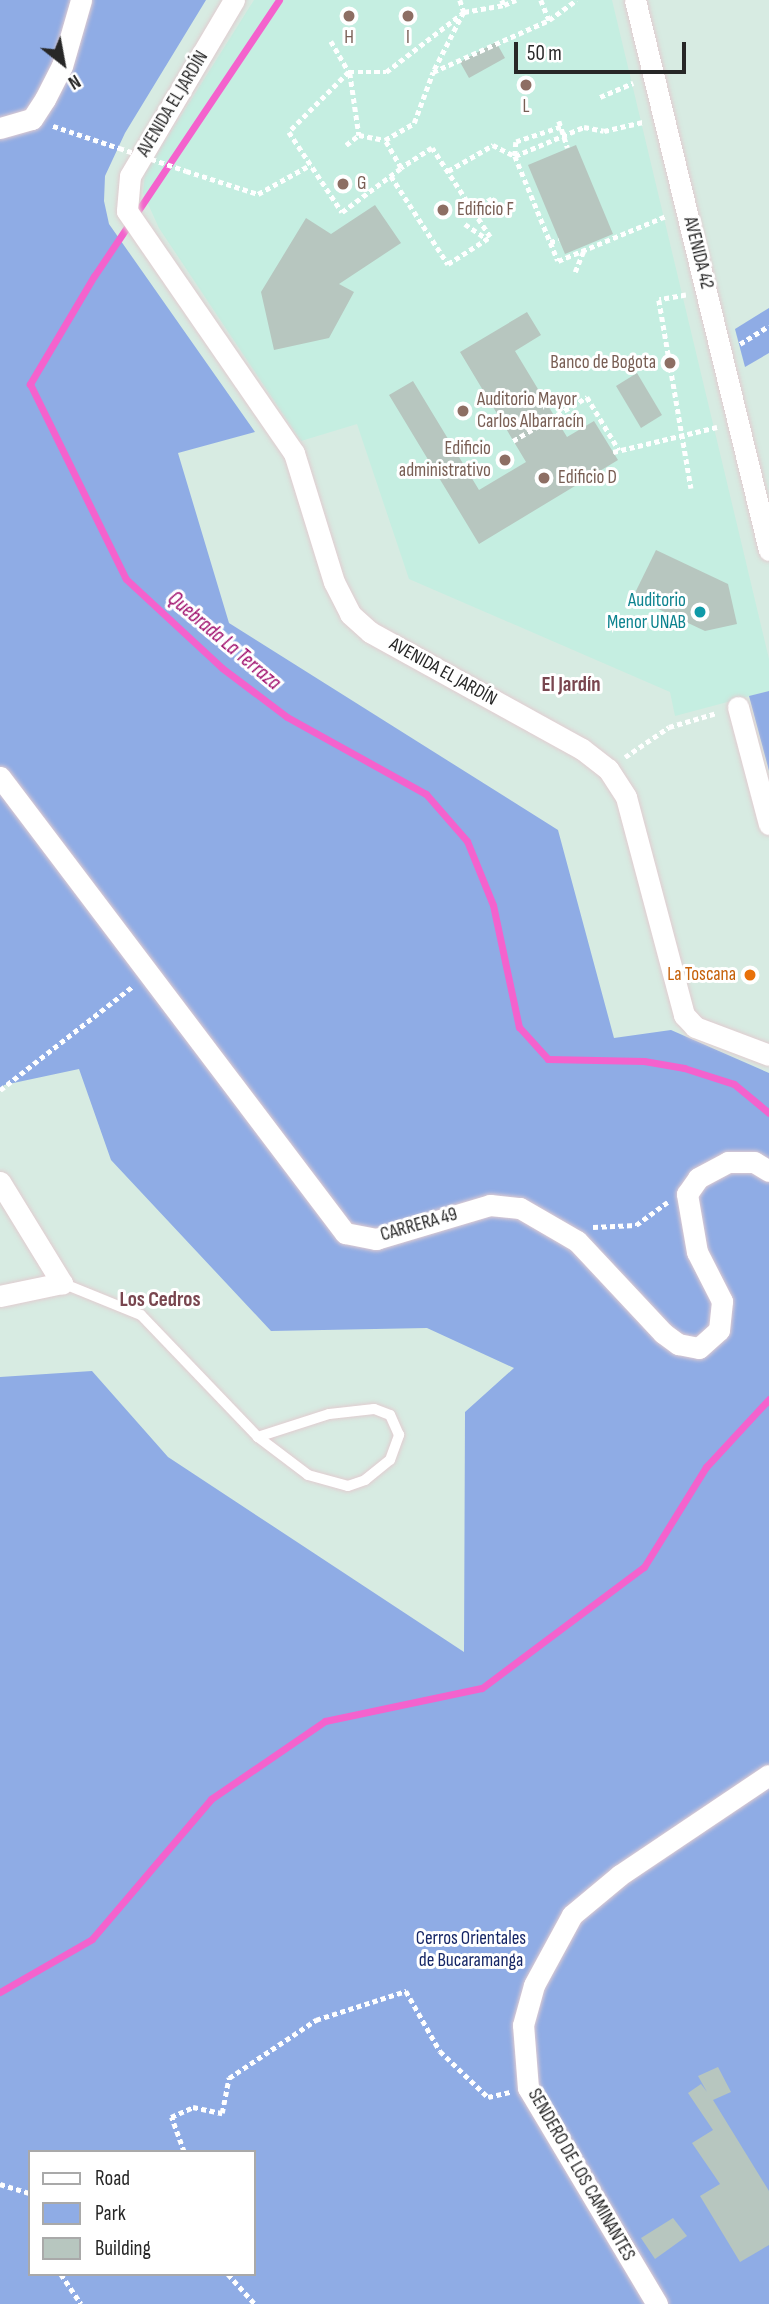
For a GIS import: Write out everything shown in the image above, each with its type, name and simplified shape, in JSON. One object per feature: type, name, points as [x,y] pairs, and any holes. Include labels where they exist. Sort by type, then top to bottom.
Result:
[{"type":"street","points":[[0,128],[32,120],[62,66],[81,0]]},
{"type":"street","name":"AVENIDA EL JARDÍN","points":[[234,0],[130,176],[127,211],[141,235],[295,453],[334,582],[350,614],[370,632],[582,749],[608,769],[626,797],[684,1015],[695,1027],[769,1055]]},
{"type":"street","name":"AVENIDA 42","points":[[635,0],[739,422],[764,503]]},
{"type":"street","points":[[764,503],[769,550]]},
{"type":"street","points":[[738,707],[769,824]]},
{"type":"street","name":"CARRERA 49","points":[[0,777],[345,1233],[376,1239],[505,1205],[561,1228],[663,1333],[678,1344],[699,1348],[719,1330],[722,1301],[689,1226],[685,1202],[691,1185]]},
{"type":"street","points":[[691,1185],[728,1162],[754,1162],[769,1171]]},
{"type":"street","points":[[0,1182],[62,1283],[0,1296]]},
{"type":"street","name":"SENDERO DE LOS CAMINANTES","points":[[657,2304],[528,2088],[522,2058],[530,1998],[572,1915],[621,1875],[769,1775]]},
{"type":"lane","points":[[62,1283],[141,1315],[258,1437],[308,1475],[348,1486],[365,1480],[390,1460],[399,1434],[390,1415],[374,1409],[329,1414],[258,1437]]},
{"type":"path","points":[[346,145],[359,135],[385,140],[414,123],[433,72],[464,12],[460,0]]},
{"type":"path","points":[[391,176],[448,264],[490,237],[432,148],[401,168],[342,212],[289,132],[349,72],[386,72],[464,12],[516,0]]},
{"type":"path","points":[[541,0],[549,20]]},
{"type":"path","points":[[433,72],[549,20],[577,0]]},
{"type":"path","points":[[331,41],[349,72],[359,135]]},
{"type":"path","points":[[600,97],[654,74]]},
{"type":"path","points":[[514,156],[584,127],[604,131],[664,117]]},
{"type":"path","points":[[32,120],[258,194],[310,165]]},
{"type":"path","points":[[568,148],[560,124],[516,142],[514,156],[558,261],[687,207]]},
{"type":"path","points":[[385,140],[401,168]]},
{"type":"path","points":[[447,171],[494,145],[514,156]]},
{"type":"path","points":[[473,210],[492,198],[498,207]]},
{"type":"path","points":[[465,225],[486,239]]},
{"type":"path","points":[[550,242],[559,240]]},
{"type":"path","points":[[576,272],[583,251]]},
{"type":"path","points":[[691,488],[659,300],[707,291]]},
{"type":"path","points":[[723,354],[769,326]]},
{"type":"path","points":[[513,441],[587,397],[616,451],[739,422]]},
{"type":"path","points":[[608,769],[669,727],[738,707]]},
{"type":"path","points":[[0,1090],[150,973]]},
{"type":"path","points":[[561,1228],[636,1225],[691,1185]]},
{"type":"path","points":[[183,2150],[171,2117],[193,2107],[222,2113],[229,2078],[240,2070],[316,2020],[406,1991],[440,2051],[488,2097],[528,2088]]},
{"type":"path","points":[[0,2184],[28,2192]]},
{"type":"path","points":[[62,2276],[81,2304]]},
{"type":"path","points":[[230,2276],[255,2304]]},
{"type":"shaded area","points":[[254,0],[612,0],[769,659],[769,691],[675,716],[670,692],[409,579],[357,424],[301,441],[159,228],[143,193],[145,173]]},
{"type":"green space","name":"Cerros Orientales de Bucaramanga","points":[[0,0],[206,0],[125,133],[105,176],[104,201],[109,224],[255,432],[178,453],[229,623],[558,830],[614,1038],[671,1030],[769,1073],[769,2304],[0,2304],[0,1377],[92,1371],[168,1457],[464,1652],[465,1412],[514,1368],[427,1328],[271,1331],[111,1160],[79,1069],[4,1085],[0,1090]]},
{"type":"green space","points":[[769,308],[769,353],[745,367],[735,329]]},
{"type":"green space","points":[[769,691],[769,771],[749,696]]},
{"type":"building","points":[[496,42],[505,58],[469,78],[460,62]]},
{"type":"building","points":[[576,145],[613,234],[565,254],[528,165]]},
{"type":"building","points":[[375,205],[401,243],[339,284],[354,292],[329,338],[274,350],[261,292],[306,218],[331,234]]},
{"type":"building","points":[[527,312],[541,335],[515,351],[567,437],[594,421],[618,460],[479,544],[389,395],[413,381],[479,490],[526,462],[460,352]]},
{"type":"building","points":[[637,373],[662,415],[641,428],[616,386]]},
{"type":"building","name":"Auditorio Menor UNAB","points":[[656,550],[728,584],[737,624],[705,631],[633,597]]},
{"type":"building","points":[[718,2067],[731,2092],[713,2100],[769,2191],[769,2245],[740,2262],[700,2196],[720,2184],[692,2143],[713,2130],[688,2093],[701,2084],[707,2092],[698,2076]]},
{"type":"building","points":[[673,2218],[687,2236],[655,2259],[641,2238]]},
{"type":"waterway","name":"Quebrada La Terraza","points":[[279,0],[94,276],[30,384],[126,579],[222,668],[287,717],[426,794],[467,841],[493,905],[519,1027],[548,1059],[644,1061],[684,1068],[734,1084],[769,1113]]},
{"type":"waterway","points":[[0,1992],[92,1939],[211,1799],[325,1721],[482,1688],[644,1567],[706,1467],[769,1399]]},
{"type":"place","name":"H","points":[[349,16]]},
{"type":"place","name":"I","points":[[408,16]]},
{"type":"place","name":"L","points":[[526,85]]},
{"type":"place","name":"G","points":[[343,184]]},
{"type":"place","name":"Edificio F","points":[[443,210]]},
{"type":"place","name":"Banco de Bogota","points":[[670,363]]},
{"type":"place","name":"Auditorio Mayor Carlos Albarracín","points":[[463,411]]},
{"type":"place","name":"Edificio administrativo","points":[[505,460]]},
{"type":"place","name":"Edificio D","points":[[544,478]]},
{"type":"place","name":"Auditorio Menor UNAB","points":[[700,612]]},
{"type":"place","name":"La Toscana","points":[[750,975]]},
{"type":"district","name":"El Jardín","points":[[571,685]]},
{"type":"district","name":"Los Cedros","points":[[160,1300]]}]
